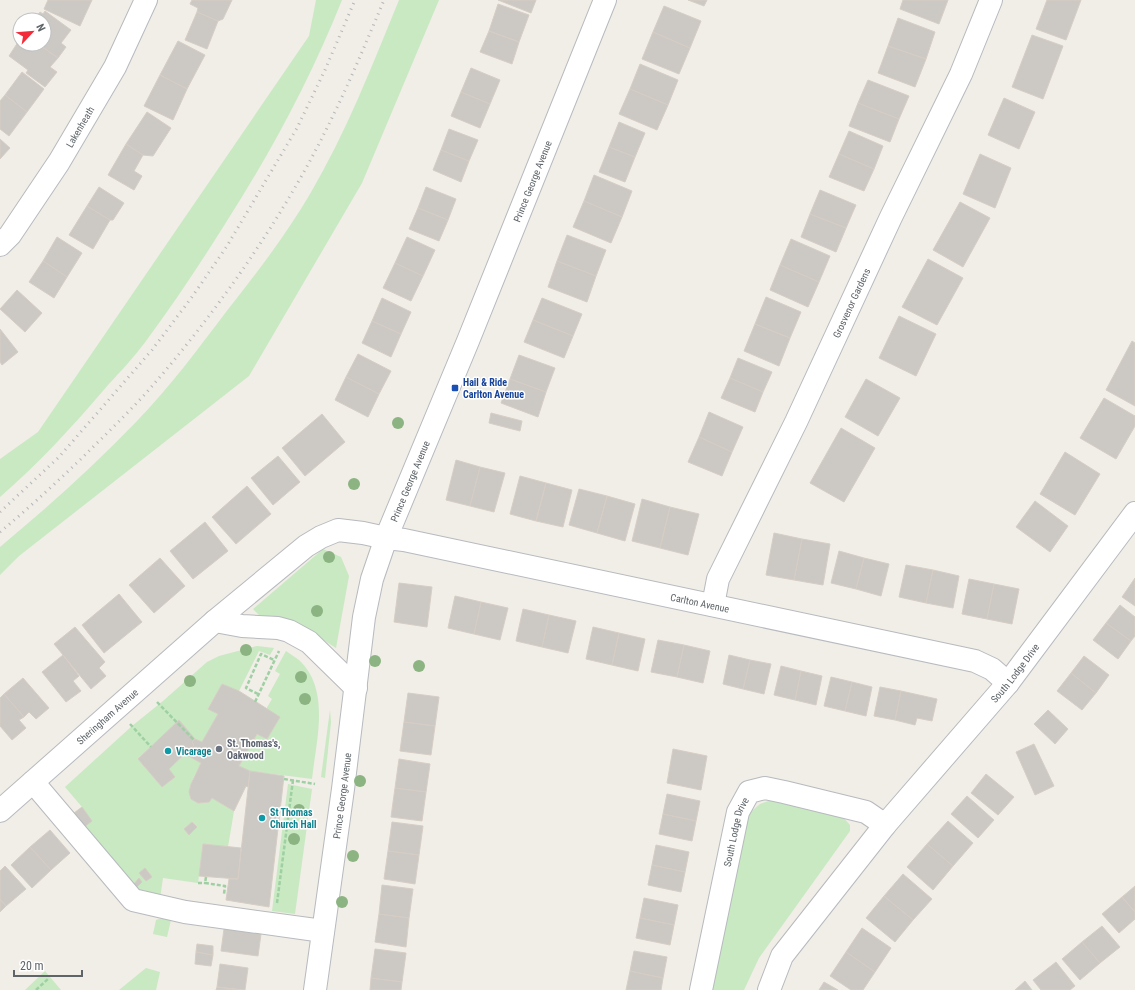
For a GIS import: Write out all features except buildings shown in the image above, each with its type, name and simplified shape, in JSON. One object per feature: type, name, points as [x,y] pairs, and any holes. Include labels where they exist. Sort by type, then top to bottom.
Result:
[{"type":"street","name":"Lakenheath","points":[[0,245],[10,235],[63,155],[115,67],[146,0]]},
{"type":"street","name":"Prince George Avenue","points":[[315,990],[368,596],[374,571],[386,538],[468,341],[605,0]]},
{"type":"street","name":"Grosvenor Gardens","points":[[713,605],[718,579],[796,422],[891,218],[961,74],[991,0]]},
{"type":"street","name":"South Lodge Drive","points":[[769,990],[782,956],[884,825],[1008,683],[1135,513]]},
{"type":"street","name":"Sheringham Avenue","points":[[0,811],[215,622],[306,546],[321,537],[338,530],[386,538]]},
{"type":"street","name":"Carlton Avenue","points":[[386,538],[404,540],[975,661],[992,669],[1008,683]]},
{"type":"street","points":[[215,622],[242,626],[278,628],[289,631],[309,642],[356,688]]},
{"type":"street","points":[[33,782],[134,900],[185,912],[324,931]]},
{"type":"street","name":"South Lodge Drive","points":[[701,990],[738,812],[749,792],[765,788],[866,812],[884,825]]},
{"type":"path","points":[[255,702],[282,645]]},
{"type":"path","points":[[258,694],[246,688],[261,654],[274,660]]},
{"type":"path","points":[[155,700],[194,740]]},
{"type":"path","points":[[126,720],[151,747]]},
{"type":"path","points":[[284,779],[315,784]]},
{"type":"path","points":[[274,925],[293,780]]},
{"type":"path","points":[[205,883],[206,877]]},
{"type":"path","points":[[198,882],[225,886]]},
{"type":"path","points":[[36,990],[49,978]]},
{"type":"green space","points":[[316,0],[342,0],[317,59],[289,115],[274,143],[216,239],[177,298],[137,352],[56,443],[29,471],[0,497],[0,459],[38,432],[309,36]]},
{"type":"green space","points":[[399,0],[439,0],[362,183],[249,376],[19,556],[0,575],[0,547],[87,470],[121,438],[149,408],[194,354],[281,239],[310,194],[347,123]]},
{"type":"green space","points":[[323,549],[341,557],[349,576],[336,648],[292,620],[259,615],[253,609]]},
{"type":"green space","points":[[257,646],[274,648],[270,655],[259,651],[239,691],[222,684],[208,708],[218,714],[202,742],[195,739],[179,720],[138,759],[162,787],[175,777],[169,769],[185,754],[201,763],[191,785],[191,799],[202,803],[207,802],[212,798],[234,811],[228,847],[203,844],[198,883],[163,878],[160,899],[137,890],[67,808],[74,813],[82,807],[65,787],[132,726],[207,662],[219,656]],"holes":[[[192,822],[197,827],[189,835],[184,829]]]},
{"type":"green space","points":[[286,651],[299,660],[309,672],[315,686],[319,716],[312,779],[250,771],[239,766],[257,734],[267,739],[279,718],[266,709],[272,699],[268,696],[280,674],[275,671]]},
{"type":"green space","points":[[330,710],[331,722],[325,778],[321,777]]},
{"type":"green space","points":[[288,784],[312,789],[295,914],[272,911]]},
{"type":"green space","points":[[774,799],[841,815],[850,825],[850,831],[759,958],[744,990],[711,990],[747,815],[760,804]]},
{"type":"green space","points":[[165,917],[171,920],[167,937],[153,934],[156,920]]},
{"type":"green space","points":[[146,968],[160,972],[156,990],[119,990]]},
{"type":"green space","points":[[45,971],[61,990],[25,990]]},
{"type":"railway","points":[[0,512],[59,457],[152,350],[192,297],[227,246],[297,128],[325,70],[355,0]]},
{"type":"railway","points":[[0,532],[84,456],[147,392],[198,330],[246,265],[268,232],[309,163],[342,96],[384,0]]},
{"type":"place","name":"Hail & Ride Carlton Avenue","points":[[455,388]]},
{"type":"place","name":"St. Thomas's, Oakwood","points":[[219,749]]},
{"type":"place","name":"Vicarage","points":[[168,751]]},
{"type":"place","name":"St Thomas Church Hall","points":[[262,818]]}]
